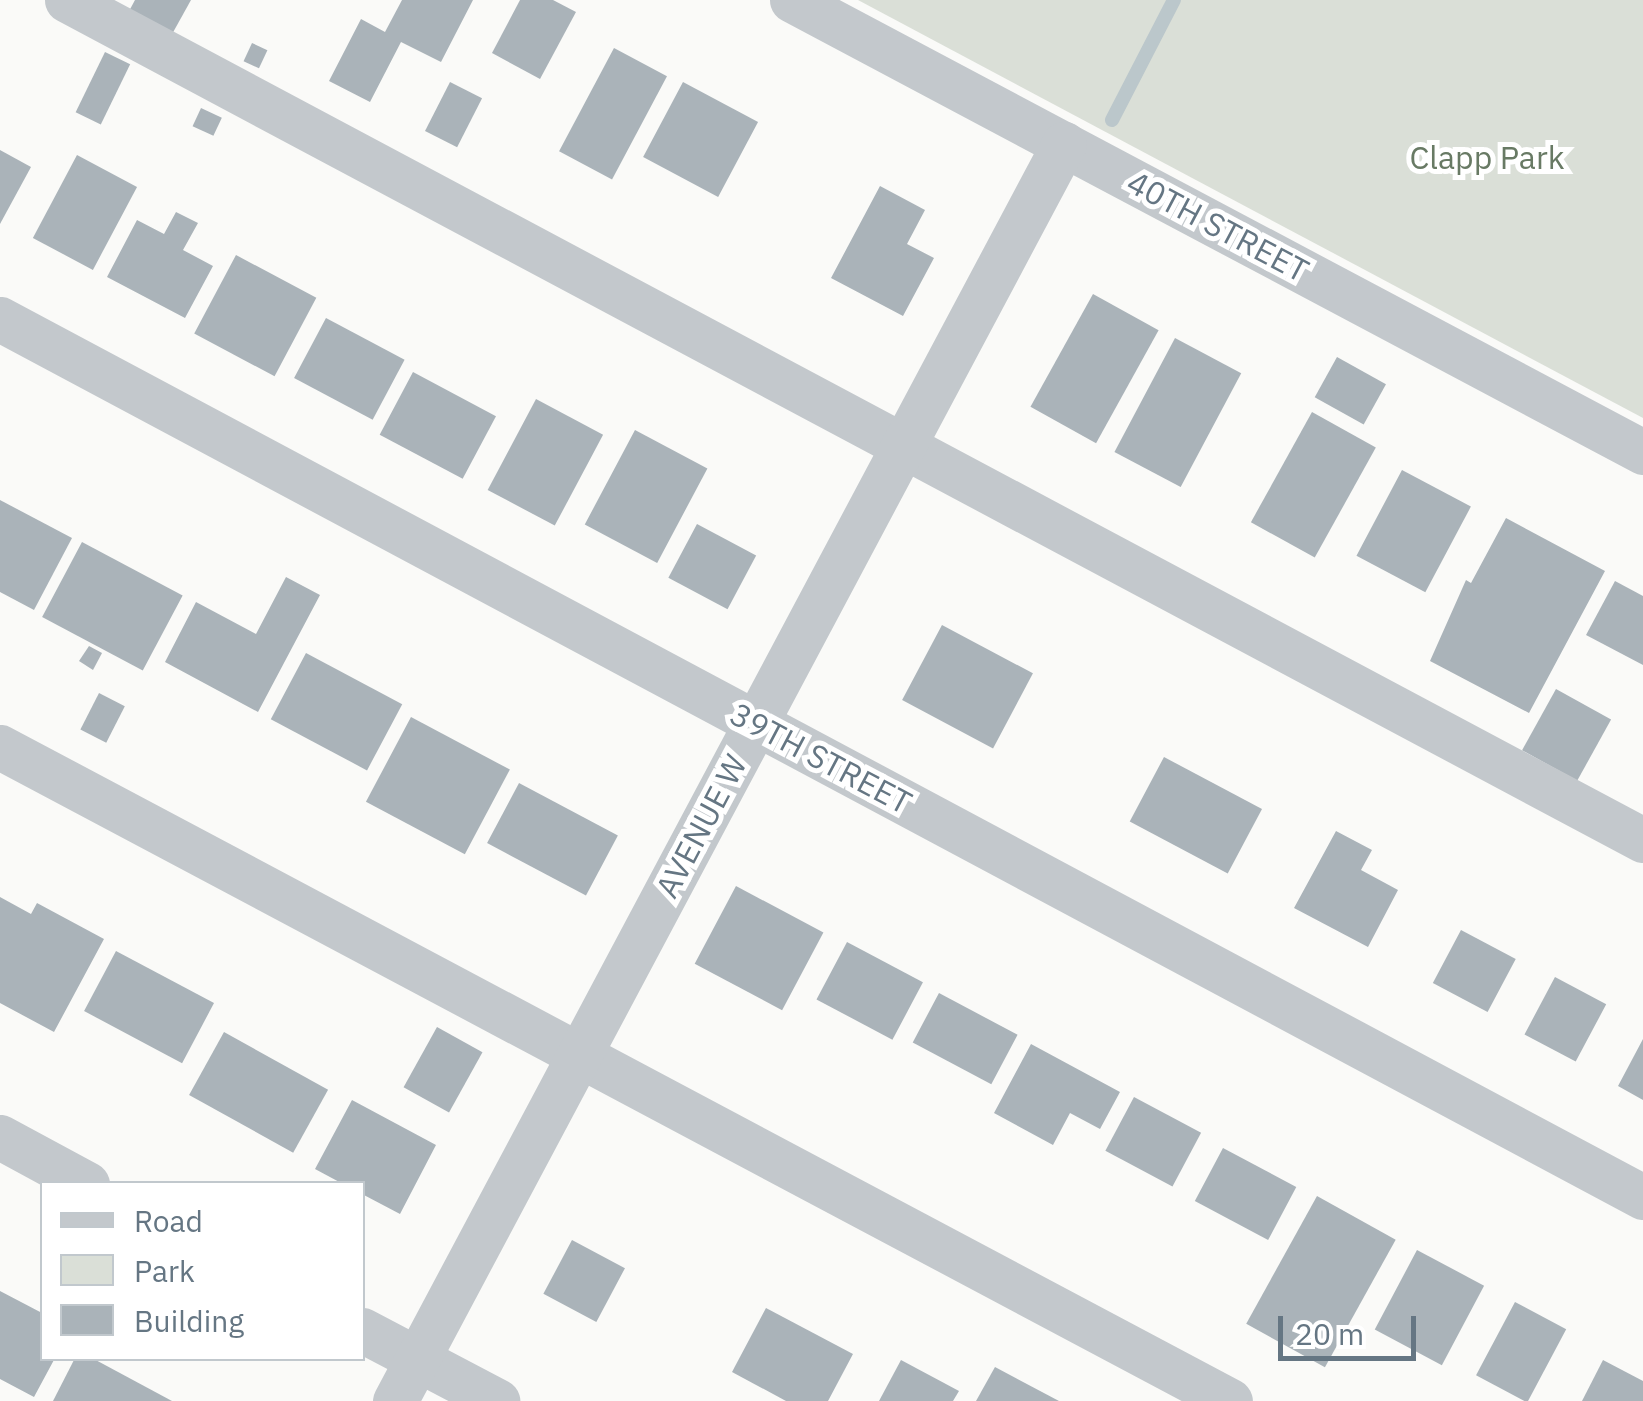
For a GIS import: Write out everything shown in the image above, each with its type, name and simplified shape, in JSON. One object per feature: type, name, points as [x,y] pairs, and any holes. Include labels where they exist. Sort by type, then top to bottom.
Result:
[{"type":"street","points":[[67,0],[1643,840]]},
{"type":"street","name":"40TH STREET","points":[[792,0],[1643,452]]},
{"type":"street","name":"AVENUE W","points":[[395,1401],[1064,144]]},
{"type":"street","name":"39TH STREET","points":[[0,319],[1643,1197]]},
{"type":"street","points":[[0,747],[1230,1401]]},
{"type":"street","points":[[0,1137],[81,1181]]},
{"type":"street","points":[[365,1332],[497,1401]]},
{"type":"green space","name":"Clapp Park","points":[[858,0],[1643,0],[1643,418]]},
{"type":"building","points":[[135,0],[191,0],[171,36],[128,13]]},
{"type":"building","points":[[402,0],[473,0],[441,62],[401,42],[370,102],[329,81],[361,19],[385,32]]},
{"type":"building","points":[[520,0],[553,0],[576,12],[540,79],[492,53]]},
{"type":"building","points":[[252,43],[267,50],[259,68],[244,61]]},
{"type":"building","points":[[614,48],[667,76],[612,179],[559,151]]},
{"type":"building","points":[[105,52],[130,64],[101,124],[76,112]]},
{"type":"building","points":[[450,82],[482,98],[457,147],[425,131]]},
{"type":"building","points":[[683,82],[758,122],[718,197],[643,157]]},
{"type":"building","points":[[201,108],[222,118],[213,136],[193,126]]},
{"type":"building","points":[[0,150],[31,167],[0,224]]},
{"type":"building","points":[[77,155],[137,187],[93,270],[33,238]]},
{"type":"building","points":[[880,186],[925,210],[907,244],[934,258],[903,316],[831,278]]},
{"type":"building","points":[[176,212],[198,223],[183,250],[213,266],[185,318],[107,277],[137,220],[164,234]]},
{"type":"building","points":[[236,255],[316,298],[275,376],[194,334]]},
{"type":"building","points":[[1093,294],[1159,330],[1096,443],[1030,407]]},
{"type":"building","points":[[326,318],[405,360],[373,420],[294,378]]},
{"type":"building","points":[[1175,338],[1241,373],[1181,487],[1114,452]]},
{"type":"building","points":[[1337,357],[1386,384],[1364,424],[1315,397]]},
{"type":"building","points":[[413,372],[496,416],[463,479],[380,435]]},
{"type":"building","points":[[536,399],[603,435],[555,526],[488,490]]},
{"type":"building","points":[[1312,412],[1376,447],[1315,558],[1251,522]]},
{"type":"building","points":[[635,430],[707,468],[657,563],[585,524]]},
{"type":"building","points":[[1402,470],[1471,507],[1425,592],[1356,556]]},
{"type":"building","points":[[0,500],[72,538],[34,610],[0,592]]},
{"type":"building","points":[[1506,518],[1605,571],[1529,713],[1430,661],[1466,580],[1471,583]]},
{"type":"building","points":[[697,524],[756,555],[728,609],[668,578]]},
{"type":"building","points":[[82,542],[183,596],[143,671],[42,617]]},
{"type":"building","points":[[286,577],[320,595],[258,712],[165,662],[196,602],[256,634]]},
{"type":"building","points":[[1615,581],[1643,596],[1643,665],[1586,635]]},
{"type":"building","points":[[942,625],[1033,673],[993,748],[902,700]]},
{"type":"building","points":[[89,646],[102,653],[93,670],[79,661]]},
{"type":"building","points":[[306,653],[402,704],[367,770],[271,719]]},
{"type":"building","points":[[1556,689],[1611,720],[1577,781],[1522,750]]},
{"type":"building","points":[[99,693],[125,706],[106,743],[80,730]]},
{"type":"building","points":[[411,717],[510,770],[465,854],[366,802]]},
{"type":"building","points":[[1164,757],[1262,809],[1228,874],[1130,821]]},
{"type":"building","points":[[519,783],[618,836],[586,896],[487,843]]},
{"type":"building","points":[[1336,831],[1372,850],[1361,870],[1398,890],[1368,947],[1294,908]]},
{"type":"building","points":[[736,886],[823,932],[782,1010],[695,964]]},
{"type":"building","points":[[0,897],[31,914],[37,903],[104,939],[54,1032],[0,1003]]},
{"type":"building","points":[[1461,930],[1516,959],[1488,1012],[1433,983]]},
{"type":"building","points":[[847,942],[923,982],[892,1040],[816,999]]},
{"type":"building","points":[[116,951],[214,1003],[182,1063],[84,1011]]},
{"type":"building","points":[[1555,977],[1606,1004],[1576,1062],[1524,1034]]},
{"type":"building","points":[[939,993],[1018,1035],[991,1084],[913,1042]]},
{"type":"building","points":[[437,1027],[482,1052],[449,1113],[404,1087]]},
{"type":"building","points":[[224,1032],[328,1090],[293,1153],[189,1095]]},
{"type":"building","points":[[1643,1039],[1643,1100],[1618,1086]]},
{"type":"building","points":[[1031,1044],[1120,1092],[1100,1129],[1070,1113],[1053,1145],[994,1113]]},
{"type":"building","points":[[1134,1097],[1201,1133],[1172,1187],[1105,1151]]},
{"type":"building","points":[[352,1100],[436,1145],[400,1214],[365,1196],[365,1181],[337,1181],[315,1169]]},
{"type":"building","points":[[1223,1148],[1296,1187],[1268,1240],[1195,1201]]},
{"type":"building","points":[[1317,1196],[1396,1240],[1325,1367],[1246,1324]]},
{"type":"building","points":[[572,1240],[625,1268],[596,1322],[543,1294]]},
{"type":"building","points":[[1417,1250],[1484,1286],[1442,1365],[1375,1329]]},
{"type":"building","points":[[0,1291],[40,1312],[40,1361],[53,1361],[34,1397],[0,1379]]},
{"type":"building","points":[[1515,1302],[1566,1329],[1528,1401],[1476,1375]]},
{"type":"building","points":[[766,1308],[853,1354],[828,1401],[786,1401],[732,1372]]},
{"type":"building","points":[[901,1360],[959,1391],[953,1401],[879,1401]]},
{"type":"building","points":[[1603,1360],[1643,1381],[1643,1401],[1582,1401]]},
{"type":"building","points":[[73,1361],[98,1361],[172,1401],[53,1401]]},
{"type":"building","points":[[995,1367],[1059,1401],[976,1401]]},
{"type":"waterway","points":[[1112,120],[1174,0]]}]
